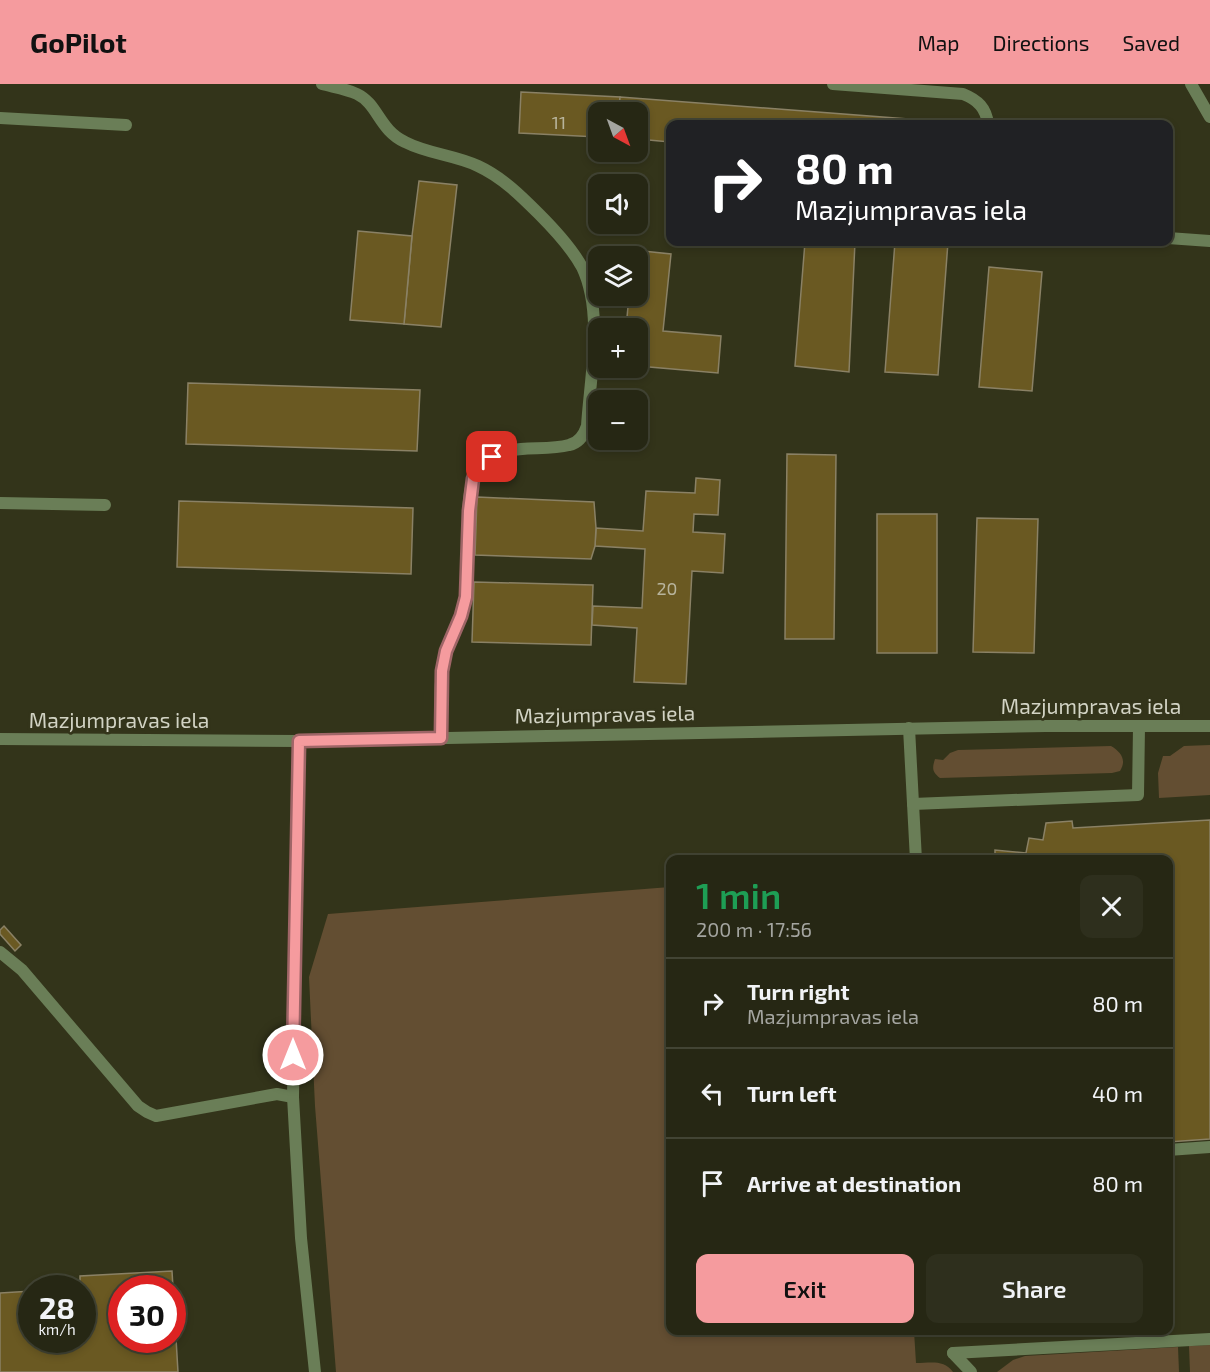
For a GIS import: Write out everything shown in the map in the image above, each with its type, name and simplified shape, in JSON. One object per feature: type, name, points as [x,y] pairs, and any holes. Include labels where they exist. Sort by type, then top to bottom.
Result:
[{"type":"street","points":[[322,84],[358,94],[374,109],[384,126],[394,136],[425,151],[478,166],[521,195],[572,250],[583,269],[591,296],[594,325],[587,426],[582,437],[570,445],[516,449],[498,454],[482,465],[473,479],[469,511],[466,597],[461,616],[446,651],[442,671],[441,738]]},
{"type":"street","points":[[833,84],[963,94],[974,99],[983,107],[987,120]]},
{"type":"street","points":[[1191,84],[1210,117]]},
{"type":"street","points":[[0,118],[126,125]]},
{"type":"street","points":[[1173,238],[1210,241]]},
{"type":"street","points":[[0,503],[105,505]]},
{"type":"street","name":"Mazjumpravas iela","points":[[0,739],[299,741],[909,728],[1210,726]]},
{"type":"street","points":[[913,804],[1138,795],[1139,727]]},
{"type":"street","points":[[909,728],[916,855]]},
{"type":"street","points":[[299,741],[292,1097],[301,1238],[315,1372]]},
{"type":"street","points":[[0,952],[22,970],[138,1106],[147,1112],[156,1116],[277,1095],[292,1097]]},
{"type":"street","points":[[1173,1150],[1210,1147]]},
{"type":"street","points":[[971,1372],[953,1353],[1210,1339]]},
{"type":"shaded area","points":[[1210,745],[1210,795],[1159,798],[1158,773],[1163,756],[1170,756],[1184,746]]},
{"type":"shaded area","points":[[1111,746],[1118,751],[1123,760],[1120,771],[1112,773],[940,778],[933,770],[935,759],[943,760],[950,753],[958,750]]},
{"type":"shaded area","points":[[666,887],[666,1335],[914,1335],[916,1363],[941,1363],[953,1372],[336,1372],[315,1106],[309,977],[328,914]]},
{"type":"shaded area","points":[[1210,1345],[1210,1372],[1190,1372],[1189,1346]]},
{"type":"shaded area","points":[[1178,1347],[1179,1372],[997,1372],[1013,1360],[1025,1356]]},
{"type":"building","points":[[521,92],[620,97],[620,102],[588,102],[588,136],[519,133]]},
{"type":"building","points":[[620,97],[908,119],[666,120],[666,142],[648,140],[648,102],[620,102]]},
{"type":"building","points":[[419,181],[457,185],[441,327],[404,324]]},
{"type":"building","points":[[358,231],[412,236],[404,324],[350,320]]},
{"type":"building","points":[[805,246],[855,246],[849,372],[795,366]]},
{"type":"building","points":[[895,246],[948,246],[938,375],[885,372]]},
{"type":"building","points":[[648,252],[671,254],[663,331],[721,336],[718,373],[648,367],[648,318],[627,318],[628,306],[648,306]]},
{"type":"building","points":[[989,267],[1042,272],[1032,391],[979,387]]},
{"type":"building","points":[[188,383],[420,390],[417,451],[186,444]]},
{"type":"building","points":[[787,454],[836,455],[834,639],[785,639]]},
{"type":"building","points":[[696,478],[720,480],[718,515],[694,514],[693,532],[725,534],[723,573],[692,571],[686,684],[634,682],[637,628],[592,625],[593,606],[642,608],[645,549],[595,546],[596,528],[643,531],[646,491],[695,493]]},
{"type":"building","points":[[477,497],[594,502],[596,528],[595,546],[591,559],[475,555]]},
{"type":"building","points":[[179,501],[413,508],[411,574],[177,567]]},
{"type":"building","points":[[877,514],[937,514],[937,653],[877,653]]},
{"type":"building","points":[[977,518],[1038,519],[1034,653],[973,652]]},
{"type":"building","points":[[474,582],[593,585],[591,645],[472,642]]},
{"type":"building","points":[[1210,820],[1210,1139],[1173,1142],[1173,855],[995,855],[995,850],[1026,853],[1029,838],[1043,840],[1046,823],[1072,821],[1073,828]]},
{"type":"building","points":[[4,926],[21,945],[15,951],[0,934]]},
{"type":"building","points":[[172,1271],[172,1275],[108,1275],[108,1353],[177,1353],[178,1372],[0,1372],[0,1293],[18,1292],[18,1353],[96,1353],[96,1275]]},
{"type":"route","points":[[293,1055],[299,741],[441,738],[442,671],[446,651],[461,616],[466,597],[469,511],[473,479],[476,471],[492,457]]}]
